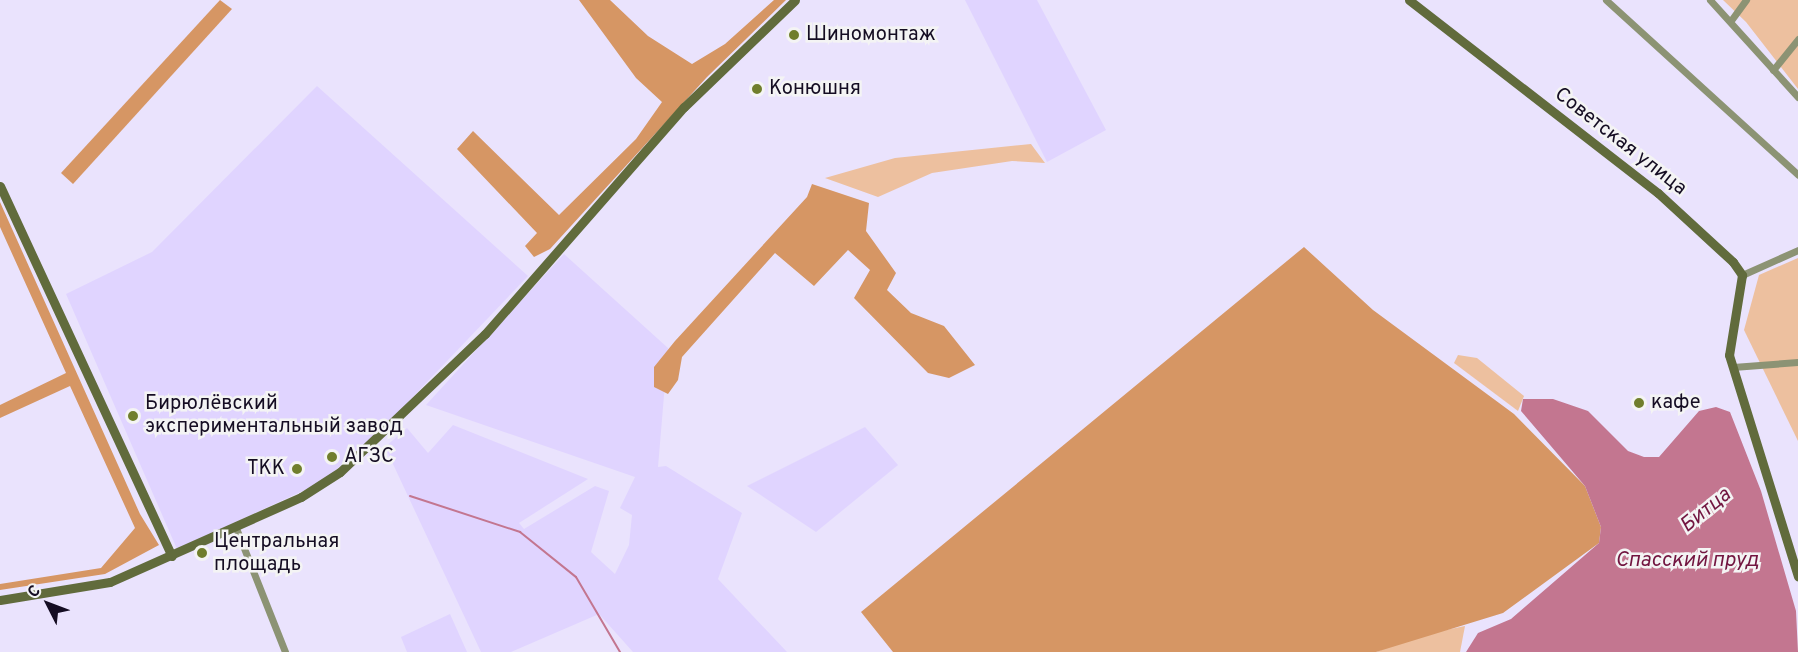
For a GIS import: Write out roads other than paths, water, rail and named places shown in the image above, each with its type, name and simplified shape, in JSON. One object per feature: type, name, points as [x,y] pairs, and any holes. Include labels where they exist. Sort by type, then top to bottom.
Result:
[{"type":"street","points":[[0,600],[100,585],[236,528],[321,485],[390,429],[550,264],[684,107],[795,0]]},
{"type":"street","name":"Советская улица","points":[[1409,0],[1658,193],[1742,275]]},
{"type":"street","points":[[1606,0],[1798,175]]},
{"type":"street","points":[[1710,0],[1732,19],[1798,97]]},
{"type":"street","points":[[1732,19],[1746,0]]},
{"type":"street","points":[[1773,70],[1798,39]]},
{"type":"street","points":[[0,186],[172,556]]},
{"type":"street","points":[[1798,250],[1742,275],[1728,348],[1798,576]]},
{"type":"street","points":[[1733,367],[1798,362]]},
{"type":"street","points":[[236,528],[285,652]]},
{"type":"water","name":"Спасский пруд","points":[[1523,399],[1553,399],[1588,411],[1628,451],[1644,457],[1659,457],[1699,411],[1716,407],[1730,412],[1761,491],[1796,611],[1798,652],[1466,652],[1478,633],[1511,619],[1599,543],[1601,527],[1585,486],[1521,411]]},
{"type":"waterway","points":[[410,496],[520,532],[576,577],[620,652]]},
{"type":"place","name":"Шиномонтаж","points":[[794,35]]},
{"type":"place","name":"Конюшня","points":[[757,89]]},
{"type":"place","name":"кафе","points":[[1639,403]]},
{"type":"place","name":"Бирюлёвский экспериментальный завод","points":[[133,416]]},
{"type":"place","name":"АГЗС","points":[[332,457]]},
{"type":"place","name":"ТКК","points":[[297,469]]},
{"type":"place","name":"Центральная площадь","points":[[202,553]]},
{"type":"water label","name":"Битца","points":[[1706,511]]}]
